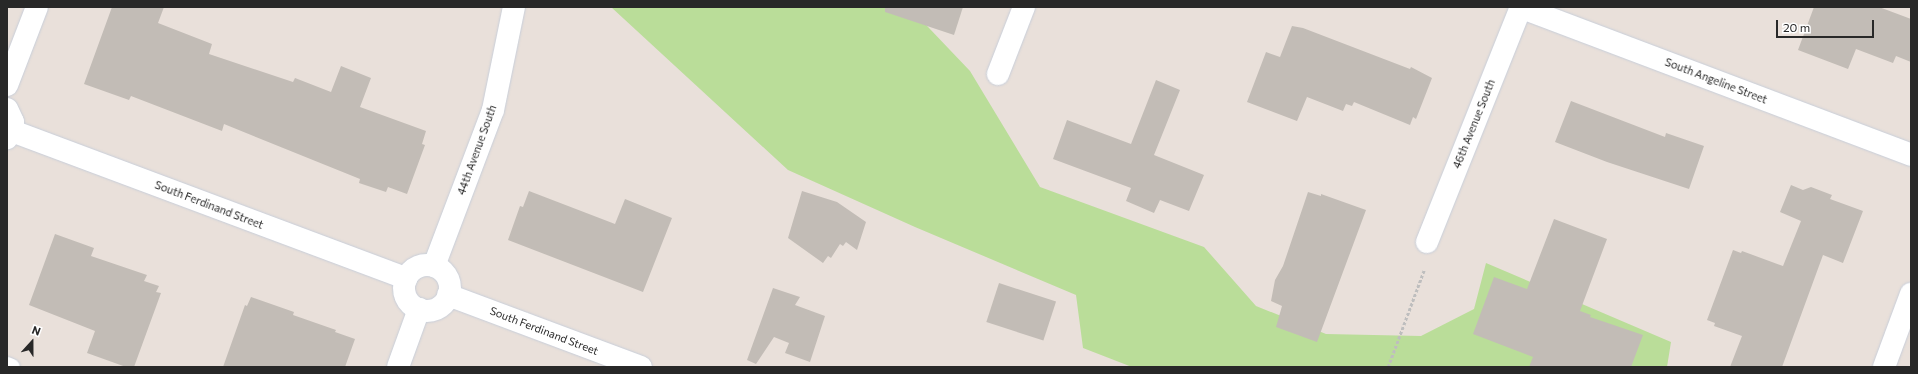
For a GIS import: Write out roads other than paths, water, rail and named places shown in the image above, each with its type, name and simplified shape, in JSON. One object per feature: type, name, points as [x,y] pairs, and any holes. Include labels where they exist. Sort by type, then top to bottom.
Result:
[{"type":"street","points":[[7,85],[37,7]]},
{"type":"street","name":"44th Avenue South","points":[[434,266],[493,110],[514,7]]},
{"type":"street","points":[[998,74],[1024,7]]},
{"type":"street","name":"South Angeline Street","points":[[1521,7],[1911,155]]},
{"type":"street","name":"46th Avenue South","points":[[1427,242],[1521,7]]},
{"type":"street","points":[[7,109],[13,122],[9,135]]},
{"type":"street","name":"South Ferdinand Street","points":[[9,135],[406,278]]},
{"type":"street","points":[[418,266],[434,266],[447,276],[449,284],[448,295],[442,305],[435,310],[428,311],[418,309],[409,302],[405,296],[404,289],[406,278],[412,270],[418,266]]},
{"type":"street","points":[[1884,367],[1911,294]]},
{"type":"street","name":"South Ferdinand Street","points":[[448,295],[641,367]]},
{"type":"street","points":[[398,367],[418,309]]},
{"type":"lane","points":[[7,365],[12,367]]}]
